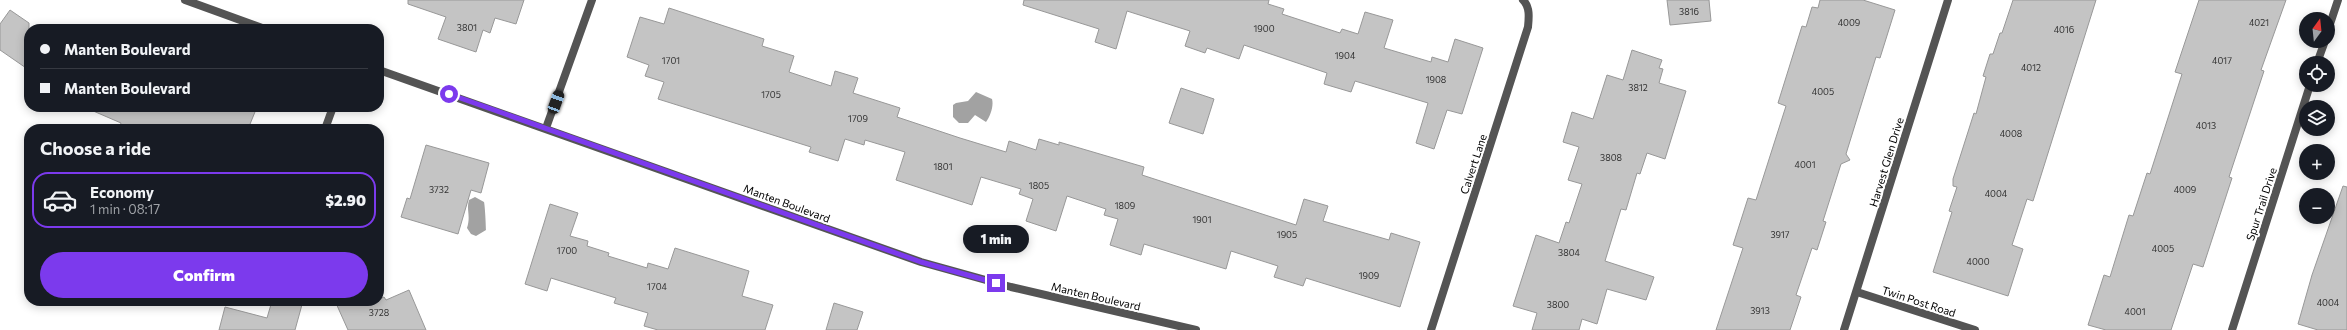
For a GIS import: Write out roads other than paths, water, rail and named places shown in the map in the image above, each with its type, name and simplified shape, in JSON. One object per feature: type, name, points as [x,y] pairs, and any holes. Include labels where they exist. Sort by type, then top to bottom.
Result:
[{"type":"street","points":[[184,0],[251,24]]},
{"type":"street","points":[[546,128],[592,0]]},
{"type":"street","name":"Harvest Glen Drive","points":[[1844,330],[1948,0]]},
{"type":"street","points":[[2334,12],[2338,0]]},
{"type":"street","name":"Calvert Lane","points":[[1431,330],[1528,27],[1529,16],[1525,2]]},
{"type":"street","name":"Manten Boulevard","points":[[384,72],[921,262],[1010,287],[1196,330]]},
{"type":"street","name":"Spur Trail Drive","points":[[2232,330],[2308,92]]},
{"type":"street","points":[[327,124],[331,112]]},
{"type":"street","name":"Twin Post Road","points":[[1857,292],[1975,330]]}]
